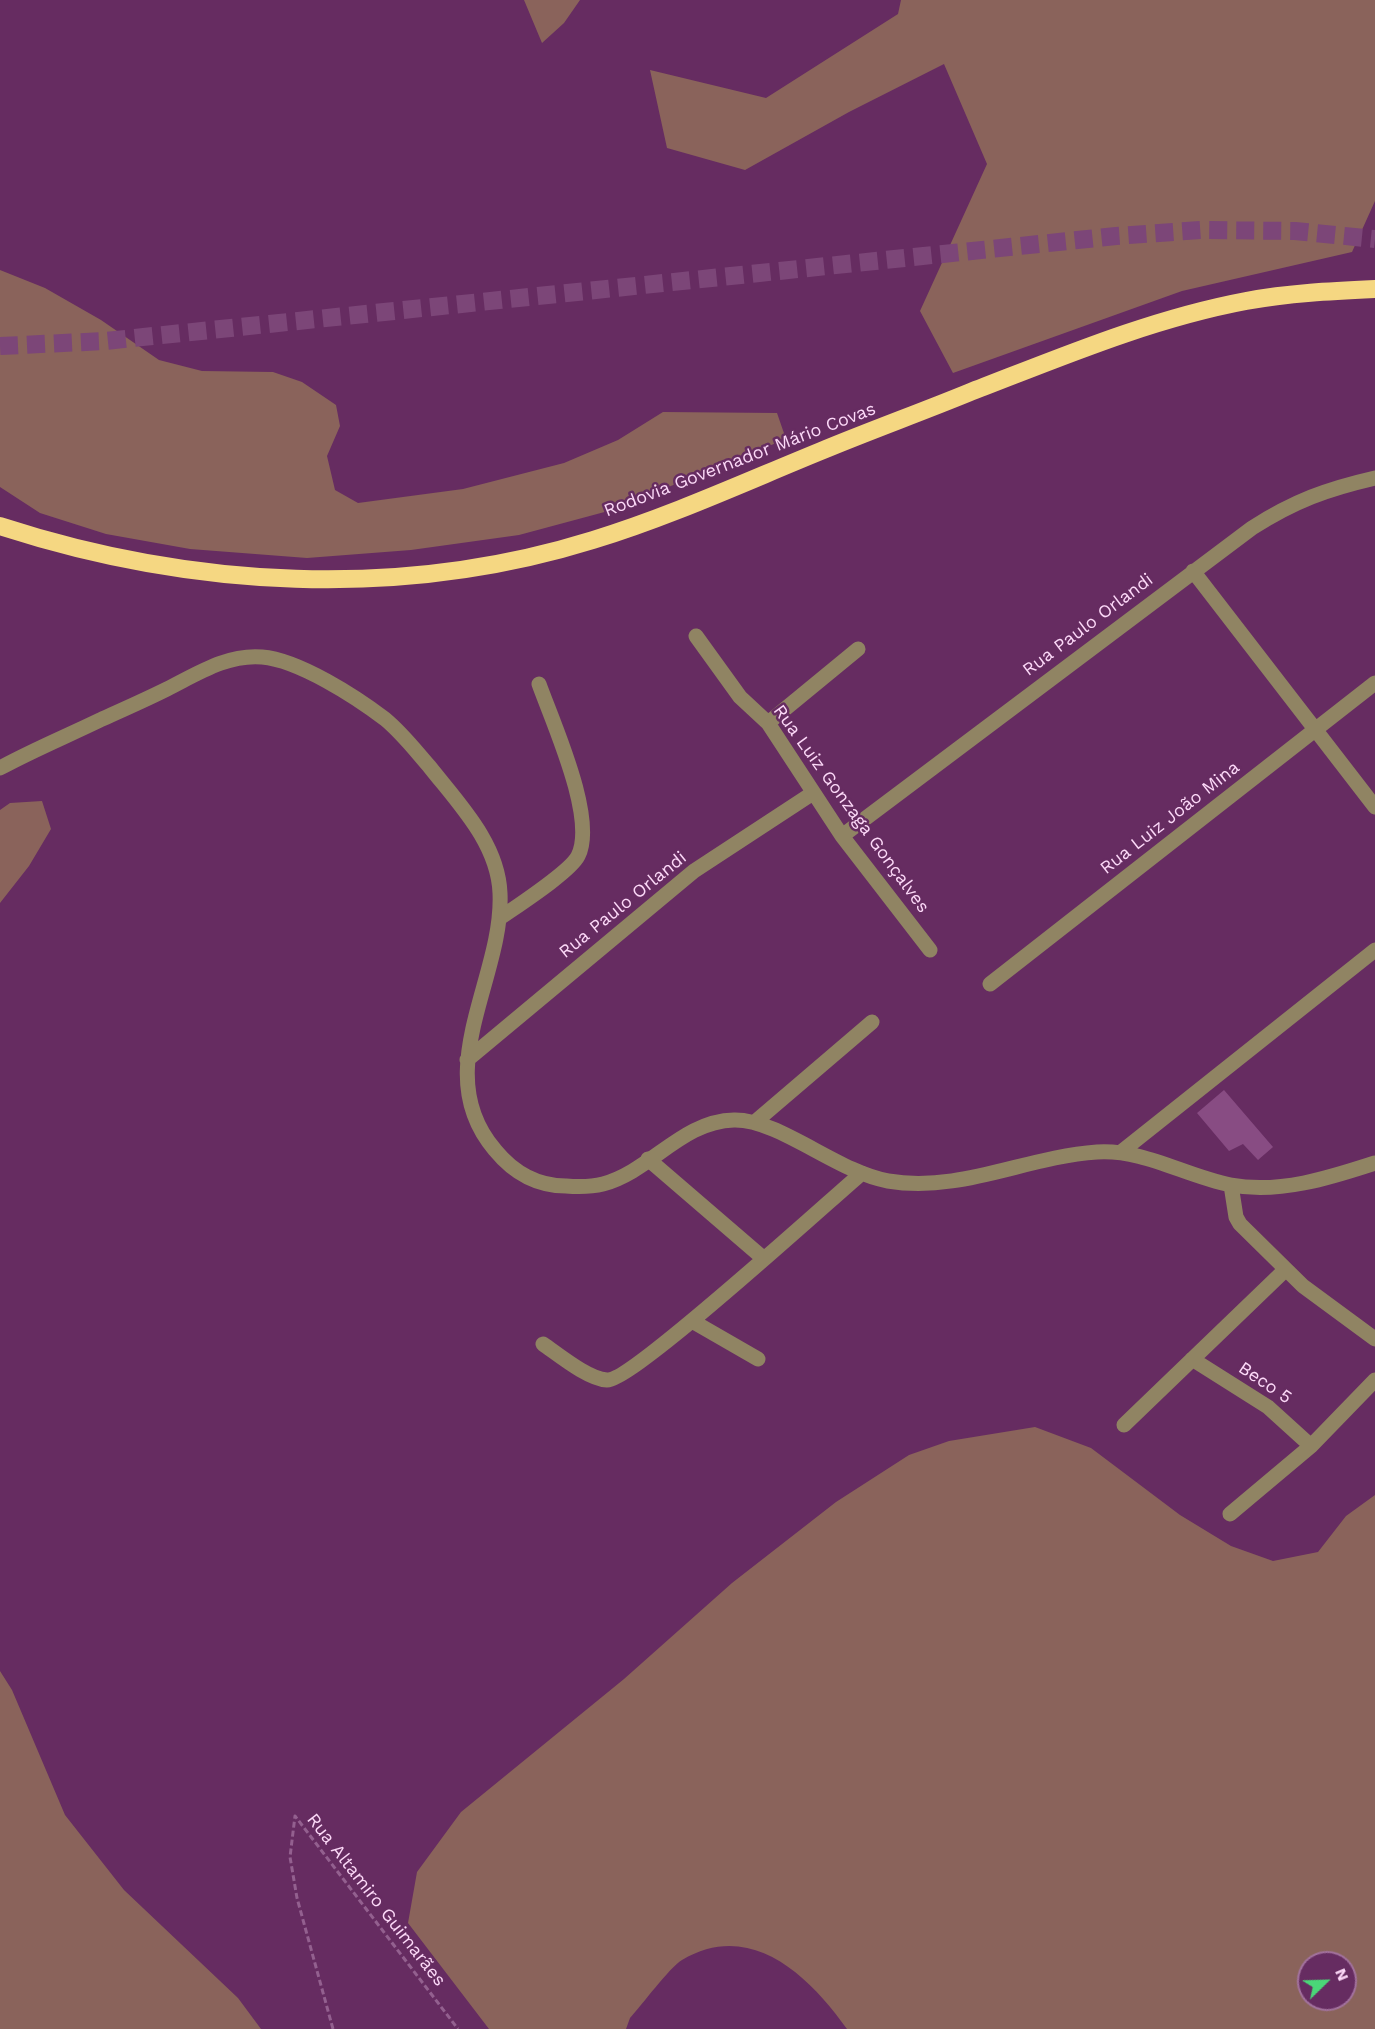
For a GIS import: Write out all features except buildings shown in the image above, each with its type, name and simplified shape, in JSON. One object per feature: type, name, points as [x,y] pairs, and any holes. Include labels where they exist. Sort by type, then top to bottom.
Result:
[{"type":"highway","name":"Rodovia Governador Mário Covas","points":[[0,526],[109,556],[230,575],[286,580],[346,579],[404,577],[469,568],[533,556],[643,523],[875,430],[1145,327],[1246,301],[1293,294],[1375,289]]},
{"type":"street","name":"Rua Paulo Orlandi","points":[[842,836],[1252,528],[1306,497],[1375,478]]},
{"type":"street","points":[[1193,571],[1375,807]]},
{"type":"street","name":"Rua Luiz Gonzaga Gonçalves","points":[[696,636],[740,697],[768,723],[842,836],[930,950]]},
{"type":"street","points":[[768,723],[858,649]]},
{"type":"street","points":[[0,768],[167,690],[202,670],[236,659],[264,657],[295,667],[330,684],[384,719],[407,739],[483,838],[496,864],[500,890],[500,918],[467,1060],[467,1084],[481,1132],[509,1166],[529,1179],[555,1186],[583,1187],[606,1183],[704,1125],[732,1119],[755,1122],[831,1161],[862,1173],[884,1180],[919,1184],[952,1182],[1078,1155],[1121,1152],[1231,1185],[1283,1187],[1372,1168]]},
{"type":"street","name":"Rua Luiz João Mina","points":[[990,984],[1375,683]]},
{"type":"street","points":[[500,918],[565,870],[578,857],[583,841],[584,823],[579,800],[539,684]]},
{"type":"street","name":"Rua Paulo Orlandi","points":[[467,1060],[694,871],[813,792]]},
{"type":"street","points":[[1121,1152],[1375,950]]},
{"type":"street","points":[[755,1122],[872,1022]]},
{"type":"street","points":[[648,1159],[763,1258]]},
{"type":"street","points":[[543,1344],[595,1378],[609,1381],[638,1365],[692,1321],[862,1173]]},
{"type":"street","points":[[1231,1185],[1236,1216],[1240,1224],[1285,1270],[1327,1306],[1375,1339]]},
{"type":"street","points":[[1124,1425],[1285,1270]]},
{"type":"street","points":[[692,1321],[758,1359]]},
{"type":"street","name":"Beco 5","points":[[1192,1359],[1268,1407],[1311,1446]]},
{"type":"street","points":[[1230,1514],[1311,1446],[1375,1380]]},
{"type":"path","name":"Rua Altamiro Guimarães","points":[[333,2029],[297,1898],[290,1857],[295,1816],[458,2029]]},
{"type":"shaded area","points":[[524,0],[580,0],[564,23],[542,43]]},
{"type":"shaded area","points":[[901,0],[1375,0],[1375,201],[1352,252],[1182,291],[953,373],[920,311],[987,164],[944,64],[849,112],[745,170],[667,148],[650,70],[766,98],[898,14]]},
{"type":"shaded area","points":[[0,270],[45,288],[101,320],[159,360],[202,371],[273,372],[302,382],[336,405],[340,426],[327,456],[335,490],[358,503],[463,489],[564,463],[618,440],[663,412],[777,413],[786,439],[612,510],[519,535],[411,550],[307,558],[190,549],[106,534],[40,513],[0,487]]},
{"type":"shaded area","points":[[42,801],[51,829],[29,866],[0,903],[0,810],[10,803]]},
{"type":"shaded area","points":[[1035,1427],[1091,1448],[1180,1515],[1231,1546],[1273,1561],[1318,1552],[1346,1516],[1375,1495],[1375,2029],[847,2029],[815,1990],[796,1973],[776,1959],[755,1950],[732,1946],[707,1949],[682,1960],[663,1978],[630,2018],[626,2029],[489,2029],[408,1923],[417,1872],[461,1812],[624,1679],[732,1583],[836,1502],[909,1455],[949,1441]]},
{"type":"shaded area","points":[[0,1671],[12,1690],[65,1815],[124,1890],[238,1998],[261,2029],[0,2029]]},
{"type":"tunnel","points":[[0,346],[105,341],[1116,236],[1201,230],[1295,231],[1375,239]]}]
